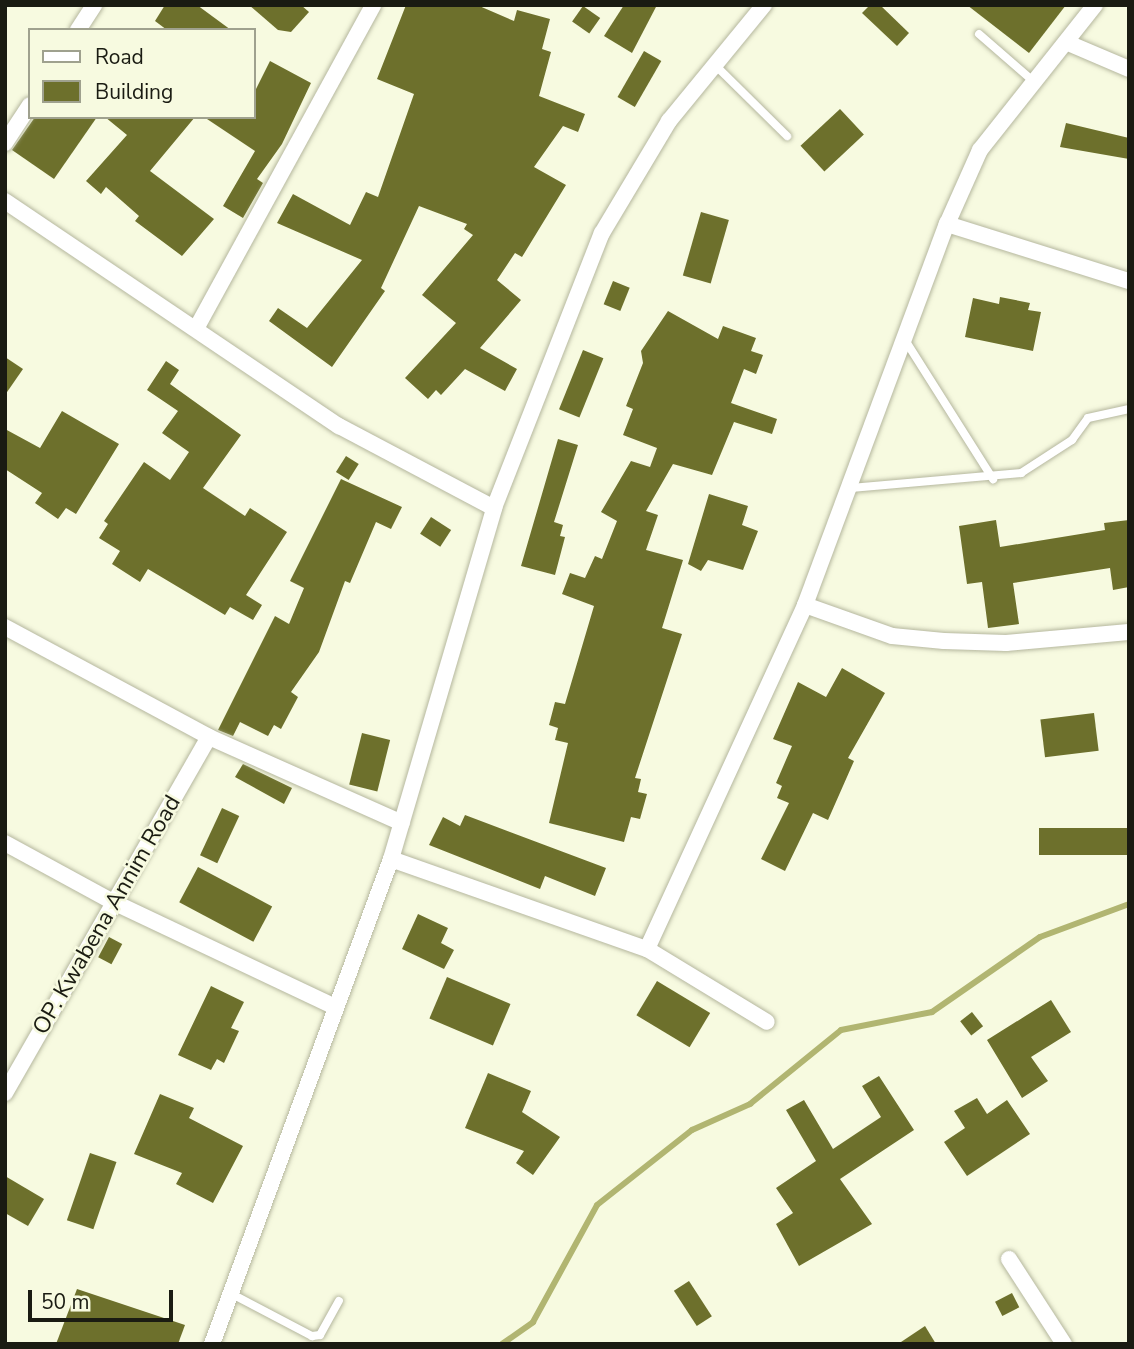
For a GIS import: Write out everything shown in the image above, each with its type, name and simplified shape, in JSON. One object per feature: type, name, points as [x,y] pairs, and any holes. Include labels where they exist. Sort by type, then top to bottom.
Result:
[{"type":"street","points":[[79,28],[94,5]]},
{"type":"street","points":[[197,327],[373,5]]},
{"type":"street","points":[[212,1344],[391,859],[494,508],[602,233],[669,121],[764,5]]},
{"type":"street","points":[[647,949],[805,605],[851,488],[947,225],[980,150],[1033,81],[1068,43],[1095,5]]},
{"type":"street","points":[[1068,43],[1129,69]]},
{"type":"street","points":[[5,143],[28,108]]},
{"type":"street","points":[[5,201],[197,327],[339,426],[494,508]]},
{"type":"street","points":[[947,225],[1129,281]]},
{"type":"street","points":[[805,605],[892,636],[944,642],[1006,643],[1129,632]]},
{"type":"street","points":[[5,627],[209,737],[402,823]]},
{"type":"street","name":"OP. Kwabena Annim Road","points":[[5,1093],[209,737]]},
{"type":"street","points":[[5,843],[113,902],[335,1007]]},
{"type":"street","points":[[391,859],[647,949],[767,1022]]},
{"type":"street","points":[[1009,1259],[1064,1344]]},
{"type":"lane","points":[[979,34],[1033,81]]},
{"type":"lane","points":[[716,66],[787,136]]},
{"type":"lane","points":[[905,340],[993,479]]},
{"type":"lane","points":[[851,488],[993,479],[1021,473],[1072,440],[1088,418],[1129,409]]},
{"type":"lane","points":[[229,1293],[312,1336],[320,1335],[339,1301]]},
{"type":"building","points":[[165,5],[197,5],[228,28],[164,28],[155,21]]},
{"type":"building","points":[[249,5],[301,5],[309,12],[291,32],[278,30]]},
{"type":"building","points":[[406,5],[477,5],[514,21],[517,10],[550,19],[542,49],[551,52],[539,96],[585,114],[578,132],[563,126],[534,167],[566,185],[522,257],[515,253],[497,280],[521,300],[480,348],[517,369],[505,391],[465,369],[441,395],[436,390],[428,399],[405,378],[456,323],[422,295],[473,235],[464,229],[467,224],[419,206],[381,288],[385,291],[332,367],[269,321],[278,308],[307,328],[362,260],[277,223],[293,194],[350,225],[366,192],[378,197],[414,94],[377,79]]},
{"type":"building","points":[[624,5],[657,5],[632,53],[604,36]]},
{"type":"building","points":[[870,5],[880,5],[909,33],[897,46],[862,13]]},
{"type":"building","points":[[967,5],[1066,5],[1029,53]]},
{"type":"building","points":[[583,6],[600,18],[589,34],[572,22]]},
{"type":"building","points":[[644,51],[661,61],[635,107],[618,97]]},
{"type":"building","points":[[270,61],[311,83],[282,144],[257,179],[263,183],[243,218],[223,206],[255,151],[207,119],[256,119],[256,89]]},
{"type":"building","points":[[840,109],[864,135],[824,171],[801,146]]},
{"type":"building","points":[[34,119],[96,119],[54,179],[12,150]]},
{"type":"building","points":[[107,119],[193,119],[150,171],[214,219],[182,256],[135,221],[139,216],[106,187],[101,194],[86,181],[127,135]]},
{"type":"building","points":[[1066,123],[1129,138],[1129,159],[1060,147]]},
{"type":"building","points":[[701,212],[729,220],[711,283],[683,275]]},
{"type":"building","points":[[613,281],[630,288],[620,311],[604,304]]},
{"type":"building","points":[[1000,297],[1030,303],[1028,310],[1041,312],[1033,351],[965,337],[973,298],[999,304]]},
{"type":"building","points":[[668,311],[718,339],[723,326],[756,338],[751,351],[763,355],[756,374],[744,369],[731,403],[777,419],[772,434],[734,422],[712,475],[673,464],[646,511],[658,515],[646,550],[683,560],[662,628],[682,634],[635,778],[641,779],[638,792],[647,794],[640,819],[631,817],[624,842],[549,823],[568,743],[555,740],[558,728],[549,725],[555,702],[565,704],[594,606],[562,594],[570,573],[585,578],[595,556],[602,559],[617,521],[601,512],[631,461],[650,467],[657,448],[623,435],[633,409],[626,406],[643,363],[641,351]]},
{"type":"building","points":[[583,350],[603,358],[579,418],[559,409]]},
{"type":"building","points":[[5,357],[23,369],[5,395]]},
{"type":"building","points":[[166,361],[179,370],[170,384],[241,435],[203,488],[245,516],[250,508],[287,532],[246,595],[262,605],[253,620],[230,607],[225,615],[148,569],[140,582],[112,564],[120,551],[99,538],[108,524],[104,521],[144,462],[170,480],[189,452],[162,433],[178,411],[147,390]]},
{"type":"building","points":[[62,411],[119,444],[76,514],[66,508],[58,519],[35,503],[42,493],[5,469],[5,429],[40,448]]},
{"type":"building","points":[[558,439],[578,445],[554,522],[563,525],[560,536],[565,537],[555,575],[521,566]]},
{"type":"building","points":[[346,456],[359,464],[349,480],[336,472]]},
{"type":"building","points":[[341,479],[402,507],[391,529],[376,522],[350,583],[345,581],[319,652],[291,692],[298,697],[281,729],[274,725],[268,736],[240,722],[233,736],[218,730],[275,616],[289,624],[304,588],[290,581]]},
{"type":"building","points":[[709,494],[748,506],[742,525],[758,531],[743,570],[708,560],[701,571],[688,564]]},
{"type":"building","points":[[431,517],[451,530],[440,547],[420,534]]},
{"type":"building","points":[[996,520],[1000,547],[1105,530],[1104,523],[1129,520],[1129,587],[1113,590],[1110,568],[1013,583],[1019,624],[988,628],[982,582],[967,584],[959,526]]},
{"type":"building","points":[[842,668],[885,693],[848,758],[854,761],[828,820],[813,813],[785,871],[761,859],[789,803],[777,798],[782,786],[776,783],[792,746],[773,739],[798,682],[826,697]]},
{"type":"building","points":[[1094,713],[1099,751],[1045,757],[1040,720]]},
{"type":"building","points":[[362,733],[390,740],[377,791],[349,784]]},
{"type":"building","points":[[243,764],[292,788],[284,804],[235,777]]},
{"type":"building","points":[[222,808],[239,816],[217,863],[200,855]]},
{"type":"building","points":[[465,815],[606,868],[595,896],[545,876],[540,889],[429,845],[443,817],[460,826]]},
{"type":"building","points":[[1039,828],[1129,828],[1129,855],[1039,855]]},
{"type":"building","points":[[198,867],[272,906],[253,942],[179,902]]},
{"type":"building","points":[[418,914],[448,928],[441,943],[454,950],[444,969],[402,949]]},
{"type":"building","points":[[109,937],[122,944],[111,964],[98,957]]},
{"type":"building","points":[[447,977],[511,1004],[493,1045],[429,1018]]},
{"type":"building","points":[[657,981],[710,1013],[690,1047],[636,1015]]},
{"type":"building","points":[[211,986],[244,1002],[231,1028],[239,1031],[224,1063],[217,1059],[211,1070],[178,1055]]},
{"type":"building","points":[[1051,1000],[1071,1032],[1031,1057],[1048,1081],[1022,1098],[987,1040]]},
{"type":"building","points":[[972,1012],[983,1026],[971,1035],[960,1021]]},
{"type":"building","points":[[488,1073],[531,1091],[522,1112],[560,1137],[533,1175],[516,1163],[524,1151],[465,1128]]},
{"type":"building","points":[[879,1076],[914,1130],[840,1179],[872,1224],[799,1266],[776,1224],[793,1213],[776,1188],[816,1161],[786,1110],[804,1100],[833,1149],[881,1117],[862,1086]]},
{"type":"building","points":[[160,1094],[194,1108],[189,1118],[243,1146],[213,1203],[176,1184],[182,1173],[134,1154]]},
{"type":"building","points":[[977,1098],[987,1114],[1007,1100],[1030,1134],[967,1176],[944,1142],[965,1128],[954,1111]]},
{"type":"building","points":[[90,1153],[116,1162],[93,1229],[67,1220]]},
{"type":"building","points":[[5,1176],[44,1199],[28,1226],[5,1213]]},
{"type":"building","points":[[689,1281],[712,1316],[697,1326],[674,1291]]},
{"type":"building","points":[[77,1289],[185,1325],[178,1344],[56,1344]]},
{"type":"building","points":[[1012,1293],[1019,1307],[1002,1316],[995,1302]]},
{"type":"building","points":[[925,1326],[936,1344],[898,1344]]},
{"type":"waterway","points":[[502,1344],[533,1322],[597,1205],[692,1130],[750,1104],[841,1030],[932,1012],[1040,937],[1129,904]]}]
